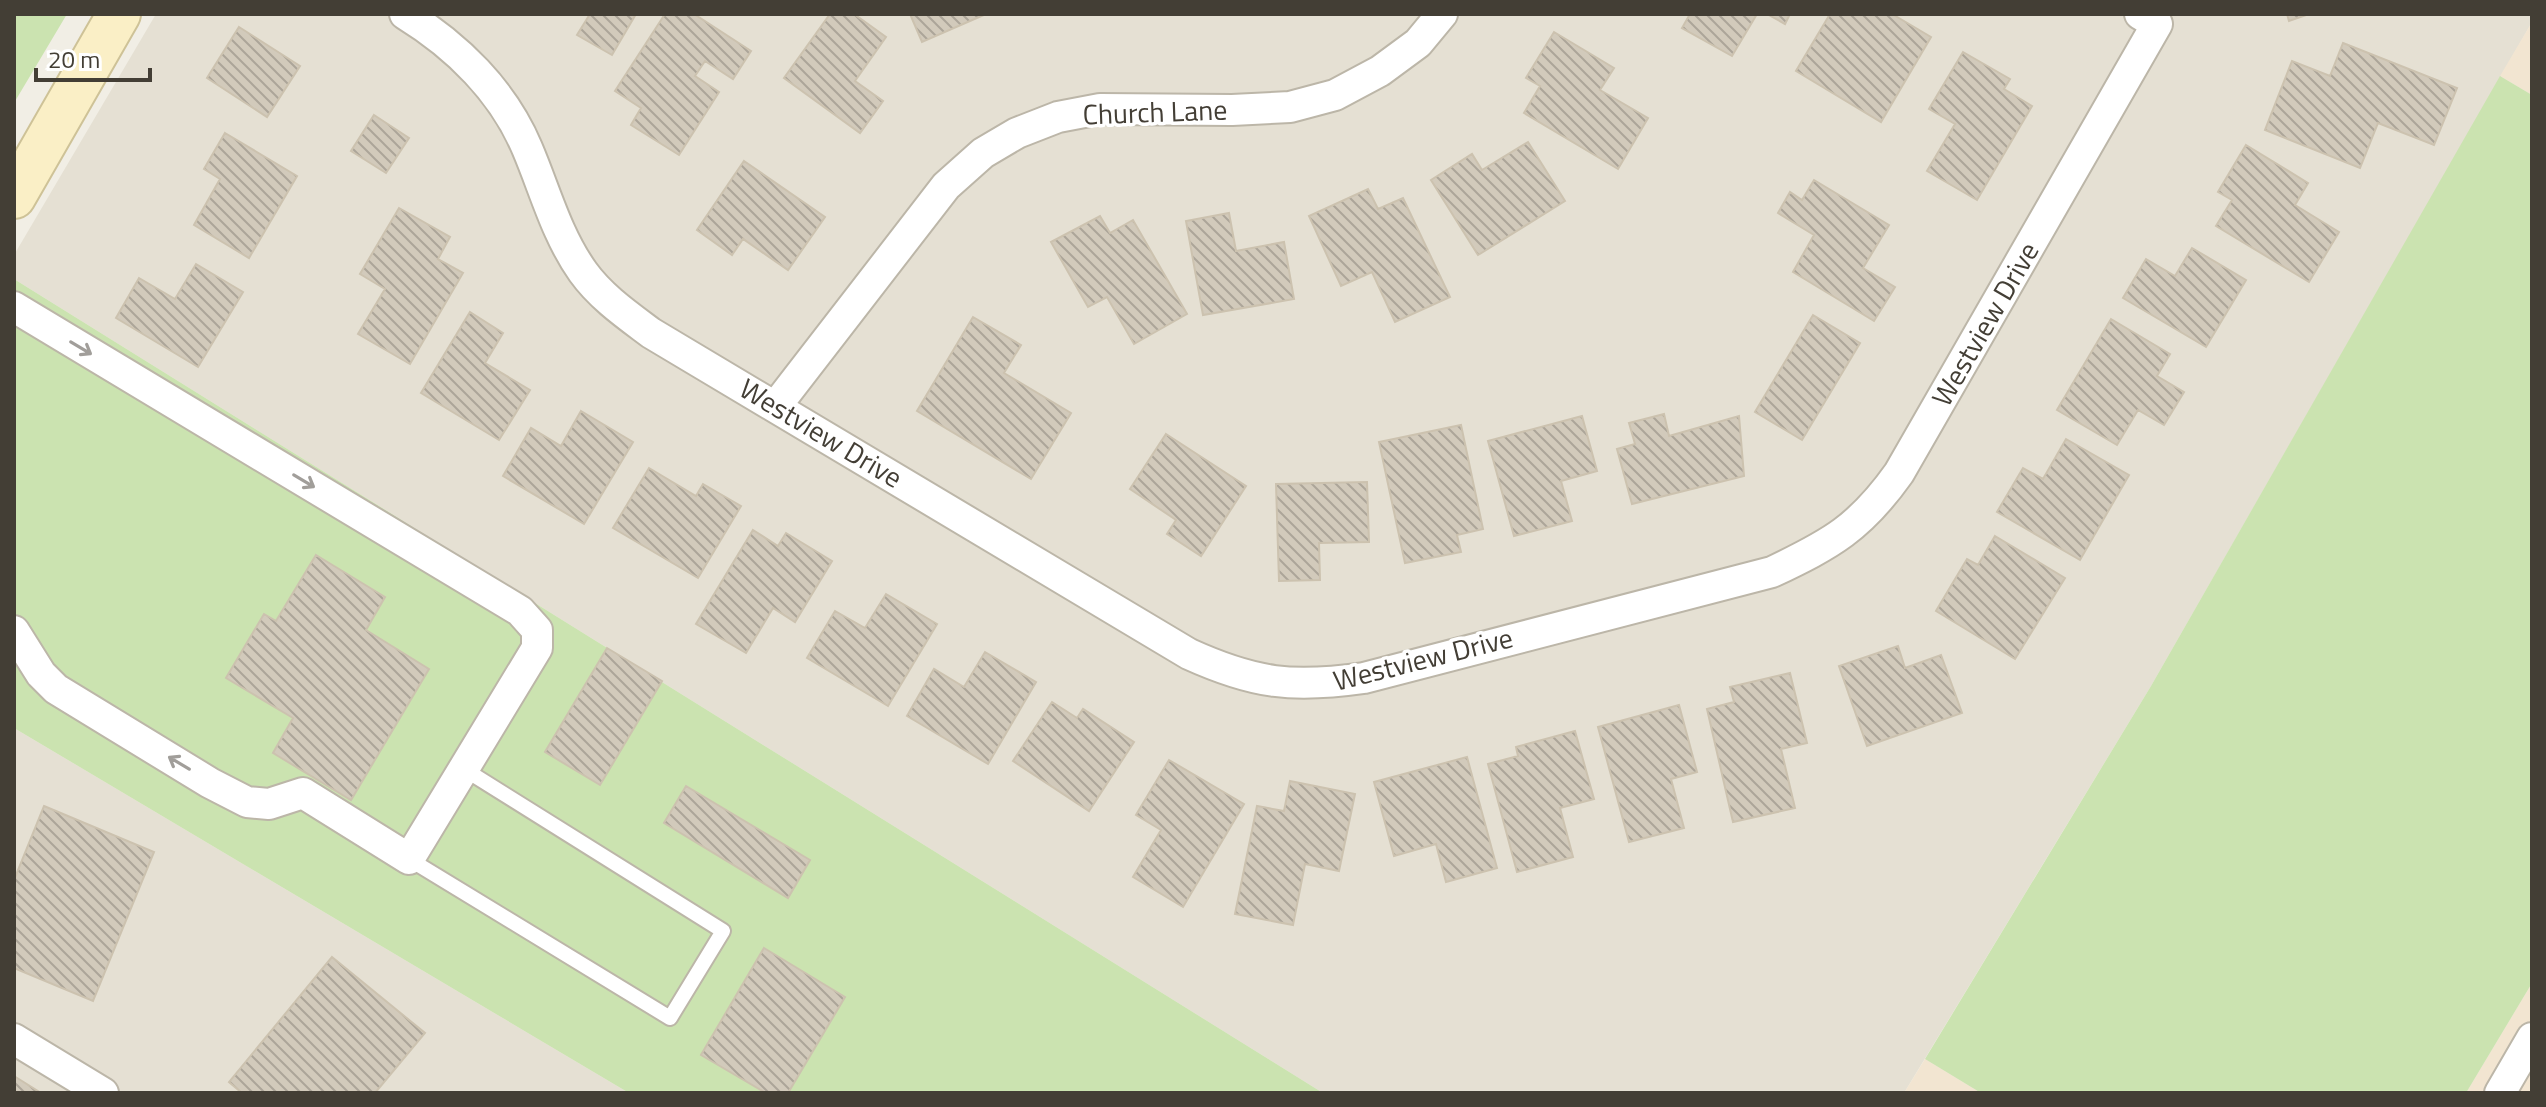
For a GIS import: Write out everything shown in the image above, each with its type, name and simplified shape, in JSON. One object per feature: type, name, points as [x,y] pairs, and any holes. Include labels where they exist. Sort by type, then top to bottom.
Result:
[{"type":"street","points":[[14,197],[119,14]]},
{"type":"street","name":"Westview Drive","points":[[405,14],[435,33],[484,80],[527,146],[554,220],[583,272],[615,306],[651,333],[1189,654],[1257,680],[1320,684],[1364,678],[1772,572],[1848,531],[1882,498],[1899,473],[2148,19]]},
{"type":"street","name":"Church Lane","points":[[776,406],[946,186],[983,153],[1017,133],[1058,117],[1100,109],[1290,107],[1335,95],[1380,71],[1418,43],[1442,14]]},
{"type":"street","points":[[14,307],[520,611],[537,630],[537,648],[409,859],[303,793],[269,804],[247,802],[210,783],[56,689],[41,674],[14,631]]},
{"type":"street","points":[[2500,1093],[2532,1038]]},
{"type":"street","points":[[14,1039],[103,1093]]},
{"type":"lane","points":[[409,859],[670,1018],[723,931],[464,769]]},
{"type":"shaded area","points":[[156,14],[2532,14],[2532,22],[2151,686],[1904,1093],[1323,1093],[14,279],[14,255]]},
{"type":"shaded area","points":[[2532,22],[2532,95],[2500,76]]},
{"type":"shaded area","points":[[14,728],[629,1093],[14,1093]]},
{"type":"shaded area","points":[[2532,983],[2532,1093],[2466,1093]]},
{"type":"shaded area","points":[[1925,1059],[1981,1093],[1904,1093]]},
{"type":"green space","points":[[14,14],[67,14],[14,103]]},
{"type":"green space","points":[[2500,76],[2532,95],[2532,983],[2466,1093],[1981,1093],[1925,1059],[2151,686]]},
{"type":"green space","points":[[14,279],[1323,1093],[629,1093],[14,728]]},
{"type":"building","points":[[590,14],[636,14],[612,55],[577,35]]},
{"type":"building","points":[[665,14],[694,14],[751,51],[733,79],[705,61],[695,76],[719,92],[679,155],[631,125],[641,108],[615,91]]},
{"type":"building","points":[[830,14],[854,14],[886,37],[855,81],[883,101],[860,133],[784,78]]},
{"type":"building","points":[[910,14],[986,14],[922,42]]},
{"type":"building","points":[[1690,14],[1757,14],[1732,56],[1682,28]]},
{"type":"building","points":[[1767,14],[1790,14],[1785,24]]},
{"type":"building","points":[[1830,14],[1892,14],[1931,37],[1881,122],[1796,71]]},
{"type":"building","points":[[2287,14],[2309,14],[2289,21]]},
{"type":"building","points":[[239,27],[300,66],[267,117],[207,78]]},
{"type":"building","points":[[1554,32],[1614,68],[1600,90],[1648,118],[1618,169],[1524,113],[1540,86],[1526,78]]},
{"type":"building","points":[[2343,43],[2457,88],[2434,145],[2378,123],[2360,168],[2265,130],[2292,61],[2330,76]]},
{"type":"building","points":[[1963,52],[2010,79],[2004,89],[2032,106],[1977,200],[1927,171],[1955,124],[1929,109]]},
{"type":"building","points":[[374,115],[409,138],[386,173],[351,151]]},
{"type":"building","points":[[225,133],[297,176],[249,258],[194,225],[220,179],[204,169]]},
{"type":"building","points":[[1528,142],[1565,201],[1478,255],[1431,180],[1472,154],[1482,170]]},
{"type":"building","points":[[2246,145],[2308,183],[2295,205],[2339,232],[2309,282],[2216,226],[2232,200],[2218,192]]},
{"type":"building","points":[[744,161],[825,217],[788,270],[743,239],[732,255],[697,230]]},
{"type":"building","points":[[1814,180],[1889,225],[1863,268],[1895,287],[1874,321],[1793,272],[1814,235],[1778,213],[1790,192],[1802,200]]},
{"type":"building","points":[[1368,189],[1378,209],[1403,198],[1450,297],[1395,322],[1372,272],[1341,286],[1309,216]]},
{"type":"building","points":[[399,208],[450,237],[438,259],[463,273],[410,364],[358,334],[385,289],[360,274]]},
{"type":"building","points":[[1229,213],[1236,251],[1284,242],[1294,299],[1203,315],[1186,221]]},
{"type":"building","points":[[1100,216],[1110,233],[1133,220],[1187,314],[1134,344],[1107,297],[1088,307],[1051,242]]},
{"type":"building","points":[[2192,248],[2246,280],[2206,347],[2123,298],[2146,259],[2175,276]]},
{"type":"building","points":[[196,264],[243,292],[198,367],[116,318],[139,278],[175,299]]},
{"type":"building","points":[[470,312],[503,333],[485,363],[530,390],[499,440],[421,393]]},
{"type":"building","points":[[1813,315],[1860,343],[1802,440],[1755,412]]},
{"type":"building","points":[[973,317],[1021,345],[1004,373],[1071,413],[1031,479],[917,411]]},
{"type":"building","points":[[2111,319],[2170,354],[2157,376],[2184,392],[2164,425],[2138,410],[2117,445],[2057,410]]},
{"type":"building","points":[[581,411],[633,442],[584,524],[503,476],[531,428],[561,446]]},
{"type":"building","points":[[1664,414],[1669,436],[1739,416],[1744,476],[1632,504],[1617,449],[1635,444],[1629,423]]},
{"type":"building","points":[[1582,416],[1597,471],[1561,481],[1572,521],[1514,536],[1488,441]]},
{"type":"building","points":[[1461,425],[1483,529],[1457,535],[1461,552],[1405,563],[1379,442]]},
{"type":"building","points":[[1166,434],[1246,486],[1201,556],[1167,534],[1176,520],[1130,489]]},
{"type":"building","points":[[2066,439],[2129,475],[2080,560],[1997,512],[2023,468],[2043,479]]},
{"type":"building","points":[[649,468],[696,496],[703,484],[741,506],[698,578],[613,528]]},
{"type":"building","points":[[1367,482],[1369,542],[1319,543],[1320,580],[1279,581],[1276,484]]},
{"type":"building","points":[[753,530],[778,546],[786,533],[832,561],[795,622],[773,608],[746,653],[696,624]]},
{"type":"building","points":[[1995,536],[2065,578],[2015,659],[1936,611],[1967,559],[1978,565]]},
{"type":"building","points":[[316,555],[385,597],[366,630],[429,669],[351,800],[273,753],[293,718],[226,678],[264,614],[276,621]]},
{"type":"building","points":[[886,594],[937,624],[888,706],[807,658],[835,611],[865,628]]},
{"type":"building","points":[[1898,646],[1905,668],[1941,655],[1962,713],[1867,746],[1839,666]]},
{"type":"building","points":[[607,648],[662,681],[600,785],[545,752]]},
{"type":"building","points":[[985,652],[1036,682],[988,764],[907,716],[934,669],[964,687]]},
{"type":"building","points":[[1790,673],[1807,743],[1781,749],[1795,808],[1733,822],[1707,709],[1734,702],[1730,687]]},
{"type":"building","points":[[1052,702],[1077,718],[1083,709],[1134,742],[1089,811],[1013,761]]},
{"type":"building","points":[[1679,705],[1697,772],[1671,779],[1684,828],[1629,842],[1598,727]]},
{"type":"building","points":[[1575,731],[1594,799],[1560,808],[1573,857],[1517,872],[1488,764],[1518,756],[1516,747]]},
{"type":"building","points":[[1467,757],[1497,868],[1446,882],[1436,844],[1394,856],[1374,782]]},
{"type":"building","points":[[1169,760],[1244,804],[1183,907],[1133,877],[1161,830],[1136,815]]},
{"type":"building","points":[[1290,781],[1355,794],[1339,871],[1305,864],[1293,925],[1235,914],[1257,806],[1284,811]]},
{"type":"building","points":[[686,786],[810,860],[788,898],[664,823]]},
{"type":"building","points":[[44,806],[154,852],[93,1001],[14,968],[14,880]]},
{"type":"building","points":[[764,948],[845,997],[788,1093],[766,1093],[701,1055]]},
{"type":"building","points":[[332,957],[425,1033],[375,1093],[242,1093],[229,1082]]},
{"type":"building","points":[[14,1076],[41,1093],[14,1093]]}]
